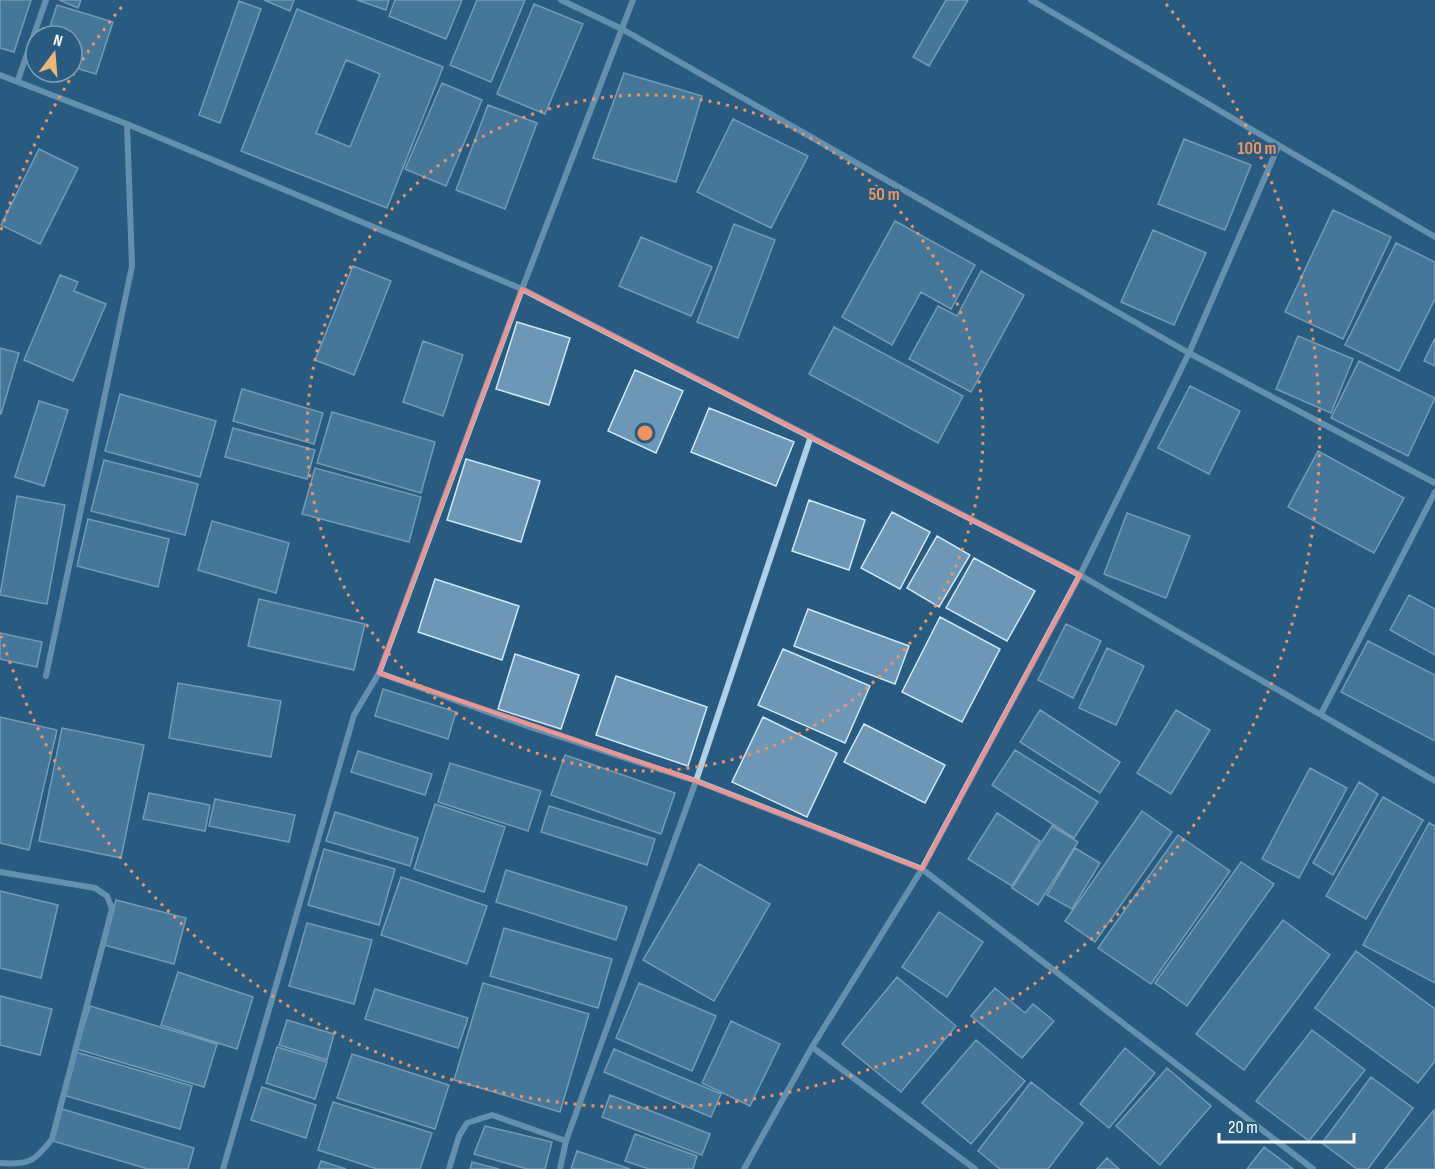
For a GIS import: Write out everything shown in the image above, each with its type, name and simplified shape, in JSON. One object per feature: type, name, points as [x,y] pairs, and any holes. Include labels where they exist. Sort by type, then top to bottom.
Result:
[{"type":"street","points":[[18,80],[46,0]]},
{"type":"street","points":[[561,0],[622,28],[1189,353],[1435,483]]},
{"type":"street","points":[[224,1169],[354,715],[379,674],[522,289],[633,0]]},
{"type":"street","points":[[1031,0],[1278,147],[1435,237]]},
{"type":"street","points":[[0,75],[18,80],[127,124],[522,289],[1080,575],[1435,781]]},
{"type":"street","points":[[46,676],[132,266],[127,124]]},
{"type":"street","points":[[744,1169],[812,1047],[922,869],[1080,575],[1189,353],[1278,147]]},
{"type":"street","points":[[560,1169],[566,1141],[696,781],[812,436]]},
{"type":"street","points":[[1321,714],[1435,492]]},
{"type":"street","points":[[379,674],[530,727],[696,781],[922,869],[1313,1169]]},
{"type":"street","points":[[0,872],[95,888],[107,896],[112,909],[52,1139],[40,1155],[25,1165],[0,1163]]},
{"type":"street","points":[[812,1047],[975,1169]]},
{"type":"street","points":[[449,1169],[459,1136],[467,1123],[492,1115],[566,1141]]},
{"type":"highlighted area","points":[[522,289],[1080,575],[922,869],[696,781],[379,673]]},
{"type":"building","points":[[0,0],[31,0],[14,52],[0,48]]},
{"type":"building","points":[[59,0],[81,0],[78,8]]},
{"type":"building","points":[[264,0],[294,0],[290,11]]},
{"type":"building","points":[[357,0],[389,0],[386,10]]},
{"type":"building","points":[[395,0],[462,0],[446,39],[389,16]]},
{"type":"building","points":[[477,0],[525,0],[491,82],[450,65]]},
{"type":"building","points":[[946,0],[968,0],[929,66],[913,57]]},
{"type":"building","points":[[239,1],[261,9],[220,123],[199,115]]},
{"type":"building","points":[[534,4],[583,24],[545,114],[497,94]]},
{"type":"building","points":[[57,5],[113,22],[96,74],[84,70],[84,24],[51,24]]},
{"type":"building","points":[[297,9],[443,67],[387,208],[241,151]],"holes":[[[346,60],[380,74],[350,147],[316,133]]]},
{"type":"building","points":[[624,73],[702,96],[676,182],[593,158]]},
{"type":"building","points":[[442,83],[482,100],[446,186],[405,169]]},
{"type":"building","points":[[488,105],[537,123],[505,209],[456,190]]},
{"type":"building","points":[[733,119],[808,156],[771,228],[697,192]]},
{"type":"building","points":[[1184,139],[1251,165],[1225,230],[1158,204]]},
{"type":"building","points":[[39,149],[78,168],[40,244],[1,225]]},
{"type":"building","points":[[1333,210],[1391,237],[1343,339],[1285,312]]},
{"type":"building","points":[[895,221],[975,265],[951,309],[921,292],[892,345],[842,317]]},
{"type":"building","points":[[734,224],[775,240],[738,338],[697,322]]},
{"type":"building","points":[[1153,230],[1206,253],[1174,325],[1121,302]]},
{"type":"building","points":[[641,237],[712,267],[691,316],[619,286]]},
{"type":"building","points":[[1396,243],[1435,262],[1435,299],[1399,371],[1345,345]]},
{"type":"building","points":[[353,266],[391,281],[354,375],[315,360]]},
{"type":"building","points":[[981,271],[1024,295],[971,392],[909,359],[938,306],[957,316]]},
{"type":"building","points":[[60,275],[78,282],[74,291],[106,304],[73,381],[24,360]]},
{"type":"building","points":[[517,322],[570,338],[549,405],[496,389]]},
{"type":"building","points":[[834,327],[963,396],[938,443],[809,374]]},
{"type":"building","points":[[1298,336],[1353,359],[1331,413],[1276,389]]},
{"type":"building","points":[[1435,338],[1435,366],[1424,361]]},
{"type":"building","points":[[423,341],[463,355],[443,416],[403,402]]},
{"type":"building","points":[[0,348],[19,353],[1,414],[0,414]]},
{"type":"building","points":[[1359,361],[1435,398],[1408,456],[1331,418]]},
{"type":"building","points":[[635,370],[683,391],[656,453],[608,431]]},
{"type":"building","points":[[1190,386],[1240,411],[1209,474],[1158,448]]},
{"type":"building","points":[[242,389],[323,413],[314,444],[233,421]]},
{"type":"building","points":[[120,394],[216,421],[200,477],[105,451]]},
{"type":"building","points":[[39,401],[68,410],[44,486],[15,477]]},
{"type":"building","points":[[709,408],[794,442],[776,486],[691,452]]},
{"type":"building","points":[[332,412],[435,442],[421,493],[317,463]]},
{"type":"building","points":[[233,428],[315,450],[307,479],[225,457]]},
{"type":"building","points":[[1318,451],[1404,498],[1374,553],[1288,507]]},
{"type":"building","points":[[466,459],[540,481],[521,542],[447,520]]},
{"type":"building","points":[[104,460],[198,484],[185,535],[91,511]]},
{"type":"building","points":[[315,468],[421,497],[409,542],[302,514]]},
{"type":"building","points":[[17,496],[65,505],[47,604],[0,595]]},
{"type":"building","points":[[809,500],[865,520],[849,570],[792,551]]},
{"type":"building","points":[[892,512],[930,532],[900,589],[861,568]]},
{"type":"building","points":[[1127,513],[1190,536],[1166,598],[1104,574]]},
{"type":"building","points":[[88,519],[169,539],[158,587],[77,566]]},
{"type":"building","points":[[212,521],[289,543],[276,593],[198,570]]},
{"type":"building","points":[[937,536],[970,555],[939,607],[907,588]]},
{"type":"building","points":[[974,558],[1035,591],[1007,641],[946,608]]},
{"type":"building","points":[[435,579],[519,606],[502,660],[418,632]]},
{"type":"building","points":[[1409,595],[1435,609],[1435,655],[1390,630]]},
{"type":"building","points":[[259,599],[365,624],[354,670],[248,646]]},
{"type":"building","points":[[808,609],[909,646],[895,684],[794,646]]},
{"type":"building","points":[[940,617],[1000,649],[962,722],[902,692]]},
{"type":"building","points":[[1066,624],[1101,641],[1073,698],[1038,680]]},
{"type":"building","points":[[0,633],[42,642],[37,667],[0,659]]},
{"type":"building","points":[[1368,641],[1435,675],[1435,741],[1341,692]]},
{"type":"building","points":[[1107,648],[1144,666],[1116,725],[1079,708]]},
{"type":"building","points":[[783,649],[870,686],[845,743],[758,705]]},
{"type":"building","points":[[515,654],[579,675],[561,729],[498,709]]},
{"type":"building","points":[[616,676],[707,707],[688,766],[596,735]]},
{"type":"building","points":[[178,683],[281,701],[271,757],[169,738]]},
{"type":"building","points":[[383,689],[456,712],[448,739],[375,716]]},
{"type":"building","points":[[1040,710],[1120,762],[1100,793],[1020,742]]},
{"type":"building","points":[[1176,710],[1210,730],[1171,794],[1137,773]]},
{"type":"building","points":[[0,717],[57,730],[29,850],[0,843]]},
{"type":"building","points":[[763,717],[837,753],[807,817],[732,782]]},
{"type":"building","points":[[864,724],[945,765],[925,803],[844,762]]},
{"type":"building","points":[[62,728],[144,745],[121,858],[39,841]]},
{"type":"building","points":[[1015,750],[1098,802],[1074,838],[992,785]]},
{"type":"building","points":[[358,751],[432,774],[425,795],[351,772]]},
{"type":"building","points":[[565,755],[675,793],[661,834],[551,795]]},
{"type":"building","points":[[450,763],[541,791],[528,831],[438,802]]},
{"type":"building","points":[[1310,768],[1347,788],[1299,878],[1262,859]]},
{"type":"building","points":[[1359,782],[1378,794],[1333,875],[1313,863]]},
{"type":"building","points":[[149,793],[210,805],[205,831],[143,819]]},
{"type":"building","points":[[1383,797],[1423,820],[1366,919],[1326,896]]},
{"type":"building","points":[[215,799],[295,815],[289,842],[209,826]]},
{"type":"building","points":[[435,804],[505,827],[484,892],[414,869]]},
{"type":"building","points":[[549,806],[655,839],[647,865],[541,832]]},
{"type":"building","points":[[1142,811],[1172,832],[1095,942],[1065,921]]},
{"type":"building","points":[[335,812],[418,838],[410,866],[326,841]]},
{"type":"building","points":[[997,813],[1040,841],[1012,886],[968,859]]},
{"type":"building","points":[[1429,823],[1435,826],[1435,983],[1363,945]]},
{"type":"building","points":[[1052,826],[1078,842],[1038,905],[1012,888]]},
{"type":"building","points":[[1178,835],[1230,871],[1151,984],[1098,948]]},
{"type":"building","points":[[1075,848],[1100,863],[1072,909],[1047,895]]},
{"type":"building","points":[[324,849],[395,869],[379,925],[308,905]]},
{"type":"building","points":[[1241,862],[1274,884],[1187,1006],[1155,983]]},
{"type":"building","points":[[699,864],[770,904],[714,1001],[643,960]]},
{"type":"building","points":[[506,870],[627,907],[616,940],[496,902]]},
{"type":"building","points":[[401,877],[487,906],[467,964],[381,935]]},
{"type":"building","points":[[0,891],[58,905],[41,978],[0,968]]},
{"type":"building","points":[[116,900],[186,918],[174,964],[104,945]]},
{"type":"building","points":[[939,912],[983,942],[947,997],[902,967]]},
{"type":"building","points":[[1283,920],[1330,955],[1244,1070],[1196,1034]]},
{"type":"building","points":[[307,923],[372,940],[354,1004],[289,986]]},
{"type":"building","points":[[504,928],[612,959],[598,1008],[490,976]]},
{"type":"building","points":[[1356,951],[1435,1009],[1435,1061],[1418,1083],[1315,1008]]},
{"type":"building","points":[[178,972],[253,997],[237,1049],[161,1025]]},
{"type":"building","points":[[897,977],[956,1026],[901,1092],[842,1044]]},
{"type":"building","points":[[483,983],[589,1014],[560,1112],[454,1080]]},
{"type":"building","points":[[639,983],[716,1016],[692,1071],[616,1038]]},
{"type":"building","points":[[995,988],[1025,1013],[1033,1004],[1054,1021],[1022,1058],[971,1016]]},
{"type":"building","points":[[375,989],[468,1018],[458,1048],[365,1019]]},
{"type":"building","points":[[0,996],[52,1009],[40,1055],[0,1045]]},
{"type":"building","points":[[90,1006],[217,1044],[204,1087],[77,1049]]},
{"type":"building","points":[[287,1020],[334,1034],[327,1060],[279,1045]]},
{"type":"building","points":[[731,1021],[780,1044],[750,1106],[702,1083]]},
{"type":"building","points":[[1312,1030],[1365,1070],[1309,1141],[1256,1101]]},
{"type":"building","points":[[976,1040],[1025,1081],[971,1144],[922,1103]]},
{"type":"building","points":[[277,1047],[327,1062],[315,1099],[266,1083]]},
{"type":"building","points":[[1125,1048],[1155,1073],[1109,1128],[1080,1104]]},
{"type":"building","points":[[614,1049],[721,1094],[711,1117],[604,1072]]},
{"type":"building","points":[[76,1052],[192,1086],[180,1129],[63,1095]]},
{"type":"building","points":[[352,1054],[449,1085],[435,1129],[337,1098]]},
{"type":"building","points":[[1167,1068],[1211,1106],[1160,1165],[1116,1126]]},
{"type":"building","points":[[1371,1077],[1413,1108],[1368,1169],[1357,1169],[1322,1143]]},
{"type":"building","points":[[1031,1082],[1083,1123],[1048,1169],[1000,1169],[978,1151]]},
{"type":"building","points":[[262,1087],[316,1105],[306,1138],[251,1120]]},
{"type":"building","points":[[610,1095],[710,1134],[702,1155],[602,1117]]},
{"type":"building","points":[[333,1102],[432,1133],[420,1169],[377,1169],[318,1150]]},
{"type":"building","points":[[62,1109],[194,1148],[188,1169],[148,1169],[53,1141]]},
{"type":"building","points":[[1434,1110],[1435,1169],[1385,1169]]},
{"type":"building","points":[[485,1126],[552,1142],[545,1169],[527,1169],[474,1154]]},
{"type":"building","points":[[635,1134],[697,1156],[693,1169],[649,1169],[625,1161]]},
{"type":"building","points":[[1264,1147],[1293,1169],[1247,1169]]},
{"type":"building","points":[[577,1151],[630,1169],[571,1169]]},
{"type":"building","points":[[1107,1158],[1119,1169],[1097,1169]]},
{"type":"building","points":[[321,1161],[346,1169],[318,1169]]},
{"type":"building","points":[[472,1162],[499,1169],[470,1169]]}]
